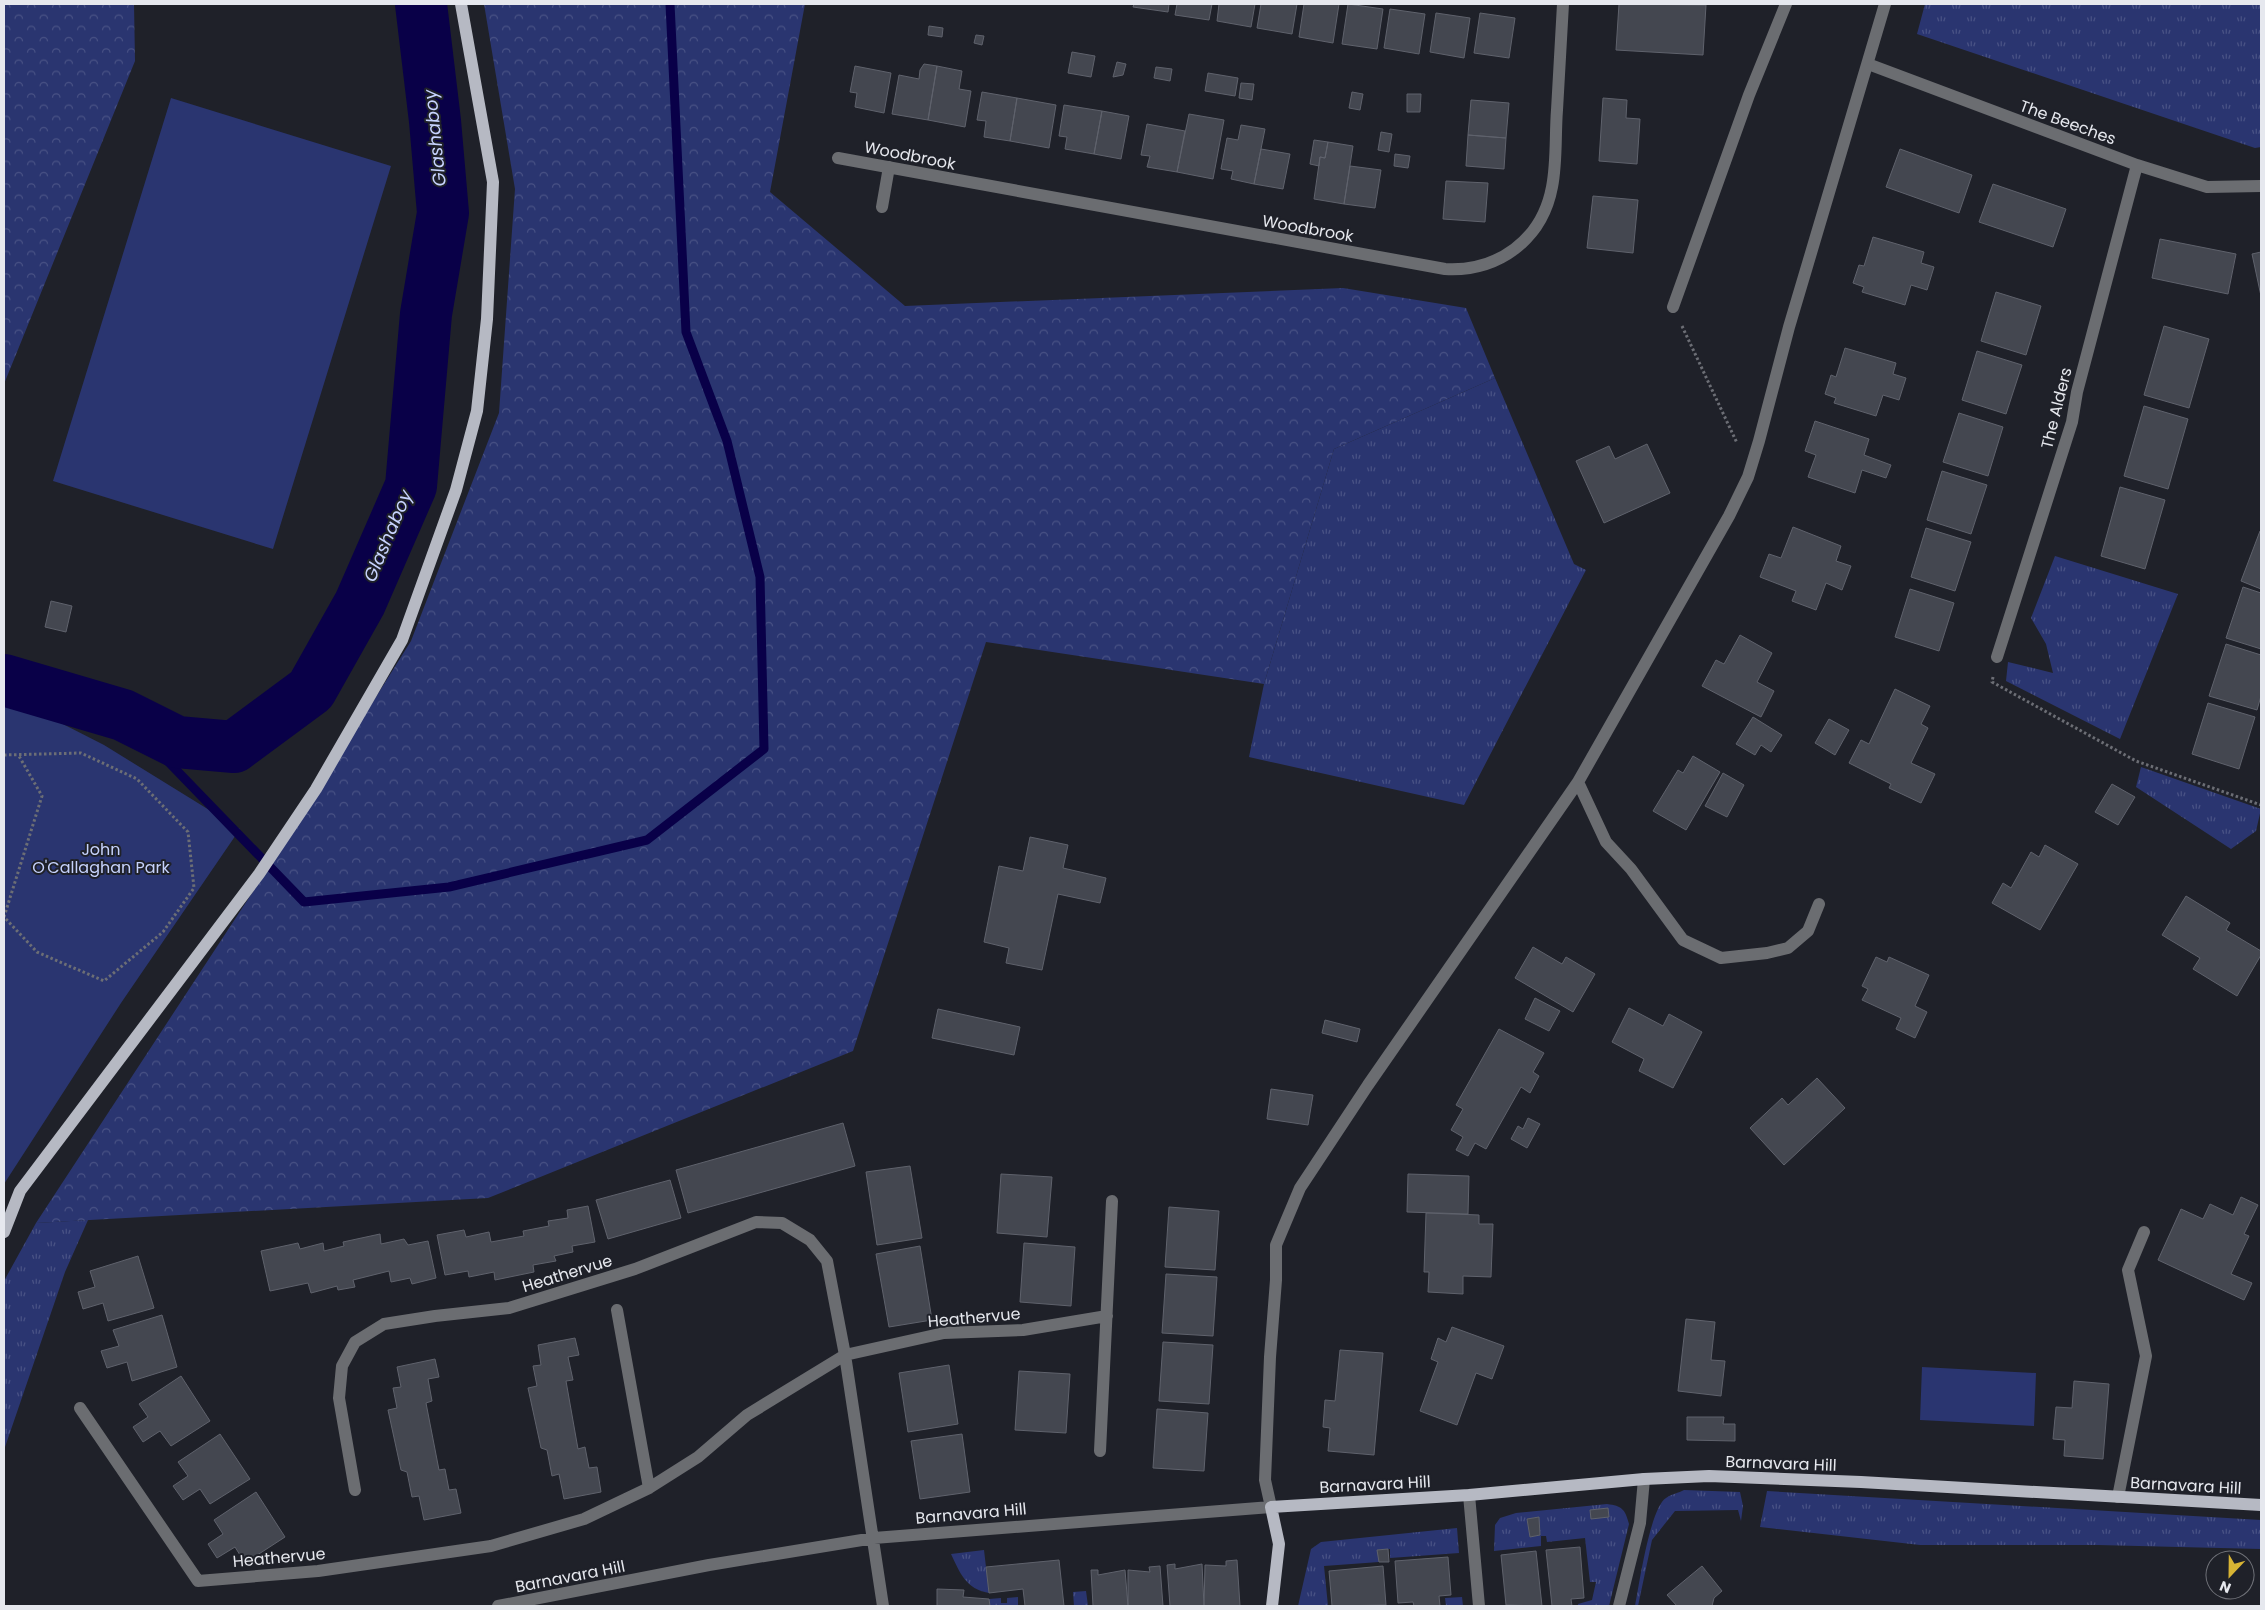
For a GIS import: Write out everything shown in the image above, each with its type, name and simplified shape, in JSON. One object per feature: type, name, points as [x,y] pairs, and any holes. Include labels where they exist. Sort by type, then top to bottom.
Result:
[{"type":"main road","points":[[4,1232],[20,1192],[259,874],[316,789],[402,640],[456,490],[477,411],[487,318],[493,182],[462,4]]},
{"type":"main road","name":"Barnavara Hill","points":[[1271,1506],[1469,1495],[1644,1479],[1774,1478],[2261,1505]]},
{"type":"main road","points":[[1271,1506],[1279,1544],[1272,1606]]},
{"type":"street","name":"Woodbrook","points":[[838,158],[1445,269],[1460,270],[1476,267],[1513,252],[1526,240],[1538,222],[1552,188],[1563,4]]},
{"type":"street","points":[[1673,307],[1750,95],[1786,4]]},
{"type":"street","points":[[1271,1506],[1265,1480],[1270,1357],[1276,1280],[1276,1245],[1300,1188],[1578,782],[1729,516],[1750,470],[1789,326],[1885,4]]},
{"type":"street","name":"The Beeches","points":[[1868,64],[2137,165],[2207,187],[2261,186]]},
{"type":"street","name":"The Alders","points":[[1998,657],[2072,422],[2077,392],[2137,165]]},
{"type":"street","points":[[882,207],[889,168]]},
{"type":"street","points":[[1578,782],[1606,842],[1631,869],[1683,940],[1721,958],[1767,953],[1788,948],[1808,931],[1819,904]]},
{"type":"street","points":[[1100,1451],[1112,1201]]},
{"type":"street","name":"Heathervue","points":[[355,1490],[339,1398],[342,1366],[355,1342],[384,1324],[509,1308],[635,1269],[756,1222],[782,1222],[810,1240],[827,1261],[845,1355],[883,1606]]},
{"type":"street","points":[[2118,1497],[2146,1356],[2128,1270],[2144,1232]]},
{"type":"street","points":[[617,1310],[649,1488]]},
{"type":"street","name":"Heathervue","points":[[80,1408],[198,1581],[318,1571],[491,1546],[584,1519],[649,1488],[698,1457],[747,1415],[845,1355],[944,1333],[1023,1330],[1106,1316]]},
{"type":"street","points":[[1619,1606],[1640,1523],[1644,1479]]},
{"type":"street","points":[[1469,1495],[1479,1606]]},
{"type":"street","name":"Barnavara Hill","points":[[498,1606],[709,1565],[874,1538],[1271,1506]]},
{"type":"path","points":[[1673,307],[1750,470]]},
{"type":"path","points":[[1998,657],[1992,682],[2136,762],[2261,805]]},
{"type":"path","points":[[4,755],[81,753],[137,779],[188,832],[194,888],[162,932],[104,981],[37,952],[4,917],[42,796],[19,756]]},
{"type":"green space","points":[[4,4],[134,4],[135,61],[4,384]]},
{"type":"green space","points":[[484,4],[805,4],[770,192],[905,306],[1343,288],[1466,308],[1495,378],[1334,449],[1264,684],[986,642],[853,1051],[488,1198],[36,1223],[275,858],[411,641],[499,413],[515,189]]},
{"type":"green space","points":[[1925,4],[2261,4],[2261,147],[2255,148],[1917,34]]},
{"type":"green space","points":[[171,98],[391,166],[273,549],[53,481]]},
{"type":"green space","points":[[1495,378],[1574,564],[1586,570],[1464,805],[1249,757],[1264,684],[1334,449]]},
{"type":"green space","points":[[2055,556],[2178,594],[2120,739],[2006,681],[2008,662],[2053,673],[2046,644],[2031,618]]},
{"type":"green space","name":"John O'Callaghan Park","points":[[4,694],[104,745],[240,829],[121,1003],[4,1184]]},
{"type":"green space","points":[[2141,767],[2261,809],[2256,831],[2231,849],[2136,787]]},
{"type":"green space","points":[[88,1220],[65,1272],[4,1450],[4,1281],[36,1223]]},
{"type":"green space","points":[[1922,1367],[2036,1373],[2034,1426],[1920,1420]]},
{"type":"green space","points":[[1684,1490],[1740,1492],[1743,1506],[1741,1521],[1738,1510],[1675,1511],[1652,1540],[1638,1606],[1635,1606],[1646,1548],[1655,1516],[1666,1498]]},
{"type":"green space","points":[[1767,1491],[2261,1520],[2261,1549],[2098,1545],[1920,1545],[1760,1527]]},
{"type":"green space","points":[[1607,1504],[1622,1509],[1629,1524],[1609,1606],[1578,1606],[1578,1604],[1592,1600],[1596,1582],[1590,1582],[1585,1538],[1547,1542],[1546,1536],[1541,1536],[1541,1546],[1494,1551],[1495,1525],[1500,1518],[1516,1513]],"holes":[[[1538,1517],[1540,1535],[1530,1537],[1527,1519]]]},
{"type":"green space","points":[[1457,1528],[1459,1553],[1390,1558],[1390,1549],[1378,1550],[1379,1562],[1324,1566],[1328,1606],[1298,1606],[1311,1549],[1321,1542]]},
{"type":"green space","points":[[984,1550],[989,1593],[969,1584],[961,1574],[951,1554]]},
{"type":"green space","points":[[1086,1591],[1088,1606],[1074,1606],[1073,1592]]},
{"type":"green space","points":[[1018,1597],[1018,1606],[990,1606],[989,1599],[1001,1598],[1001,1603],[1007,1603],[1007,1598]]},
{"type":"green space","points":[[1462,1597],[1463,1606],[1446,1606],[1445,1598]]},
{"type":"building","points":[[1134,4],[1169,4],[1168,12],[1133,7]]},
{"type":"building","points":[[1177,4],[1212,4],[1209,20],[1175,15]]},
{"type":"building","points":[[1219,4],[1255,4],[1251,27],[1217,21]]},
{"type":"building","points":[[1261,4],[1297,4],[1292,34],[1257,28]]},
{"type":"building","points":[[1304,4],[1339,4],[1333,43],[1299,37]]},
{"type":"building","points":[[1348,4],[1383,9],[1377,49],[1342,44]]},
{"type":"building","points":[[1619,4],[1706,5],[1703,55],[1616,50]]},
{"type":"building","points":[[1390,9],[1425,14],[1419,54],[1384,48]]},
{"type":"building","points":[[1436,13],[1470,18],[1464,58],[1430,52]]},
{"type":"building","points":[[1480,13],[1515,18],[1509,58],[1474,53]]},
{"type":"building","points":[[929,26],[943,28],[942,37],[928,35]]},
{"type":"building","points":[[976,35],[984,36],[982,45],[974,43]]},
{"type":"building","points":[[1072,52],[1095,56],[1091,77],[1068,73]]},
{"type":"building","points":[[1117,62],[1126,64],[1123,75],[1113,77]]},
{"type":"building","points":[[924,64],[937,66],[928,120],[892,114],[899,75],[919,79],[920,70]]},
{"type":"building","points":[[855,66],[891,73],[884,113],[855,107],[857,93],[850,92]]},
{"type":"building","points":[[937,66],[962,71],[959,89],[971,91],[965,127],[928,120]]},
{"type":"building","points":[[1156,67],[1172,69],[1170,81],[1154,78]]},
{"type":"building","points":[[1208,73],[1238,78],[1235,96],[1205,91]]},
{"type":"building","points":[[1241,83],[1254,84],[1252,100],[1239,98]]},
{"type":"building","points":[[982,92],[1017,98],[1010,141],[984,137],[986,121],[977,120]]},
{"type":"building","points":[[1352,92],[1363,94],[1360,110],[1349,108]]},
{"type":"building","points":[[1407,94],[1421,94],[1420,112],[1407,112]]},
{"type":"building","points":[[1017,98],[1056,105],[1049,148],[1010,141]]},
{"type":"building","points":[[1603,98],[1627,100],[1626,118],[1640,119],[1637,164],[1599,161]]},
{"type":"building","points":[[1471,100],[1509,103],[1506,138],[1468,135]]},
{"type":"building","points":[[1064,105],[1102,111],[1094,154],[1065,149],[1067,137],[1059,136]]},
{"type":"building","points":[[1102,111],[1129,116],[1121,159],[1094,154]]},
{"type":"building","points":[[1189,114],[1224,120],[1213,179],[1177,172]]},
{"type":"building","points":[[1147,124],[1185,131],[1177,172],[1147,167],[1150,156],[1141,155]]},
{"type":"building","points":[[1241,125],[1265,129],[1254,184],[1231,179],[1233,171],[1221,169],[1227,138],[1238,140]]},
{"type":"building","points":[[1381,132],[1392,134],[1389,152],[1378,150]]},
{"type":"building","points":[[1468,135],[1506,138],[1504,169],[1466,166]]},
{"type":"building","points":[[1314,140],[1328,142],[1325,158],[1320,157],[1319,166],[1310,164]]},
{"type":"building","points":[[1328,142],[1353,146],[1344,204],[1314,199],[1320,157],[1325,158]]},
{"type":"building","points":[[1261,149],[1290,154],[1283,189],[1254,184]]},
{"type":"building","points":[[1900,149],[1972,175],[1959,213],[1886,187]]},
{"type":"building","points":[[1395,154],[1410,156],[1408,168],[1394,166]]},
{"type":"building","points":[[1350,166],[1381,170],[1375,208],[1344,204]]},
{"type":"building","points":[[1446,181],[1488,183],[1485,222],[1443,219]]},
{"type":"building","points":[[1993,184],[2066,209],[2053,247],[1979,222]]},
{"type":"building","points":[[1593,196],[1638,200],[1633,253],[1587,248]]},
{"type":"building","points":[[1873,237],[1924,252],[1921,263],[1934,267],[1927,290],[1911,285],[1905,305],[1862,292],[1864,287],[1853,283],[1859,265],[1864,266]]},
{"type":"building","points":[[2160,239],[2236,254],[2228,294],[2152,278]]},
{"type":"building","points":[[2261,252],[2261,296],[2252,254]]},
{"type":"building","points":[[1996,292],[2041,306],[2026,355],[1981,341]]},
{"type":"building","points":[[2164,326],[2209,339],[2189,408],[2144,395]]},
{"type":"building","points":[[1845,348],[1896,363],[1893,374],[1906,378],[1899,400],[1883,395],[1876,416],[1834,403],[1836,398],[1825,394],[1831,375],[1836,377]]},
{"type":"building","points":[[1977,351],[2022,365],[2006,414],[1962,400]]},
{"type":"building","points":[[2144,406],[2188,419],[2168,489],[2124,476]]},
{"type":"building","points":[[1959,413],[2003,427],[1988,476],[1943,462]]},
{"type":"building","points":[[1815,421],[1869,439],[1864,455],[1891,465],[1886,478],[1862,470],[1855,493],[1808,477],[1816,455],[1805,451]]},
{"type":"building","points":[[1647,444],[1670,493],[1604,523],[1576,461],[1609,446],[1615,459]]},
{"type":"building","points":[[1942,471],[1987,485],[1971,534],[1927,520]]},
{"type":"building","points":[[2120,487],[2165,500],[2145,569],[2101,556]]},
{"type":"building","points":[[1793,527],[1841,546],[1836,561],[1851,566],[1842,590],[1826,583],[1816,610],[1792,601],[1796,591],[1760,577],[1769,554],[1781,558]]},
{"type":"building","points":[[1926,528],[1971,542],[1955,591],[1911,577]]},
{"type":"building","points":[[2261,531],[2261,589],[2241,581]]},
{"type":"building","points":[[2243,587],[2261,593],[2261,649],[2226,638]]},
{"type":"building","points":[[1910,589],[1954,603],[1939,651],[1895,637]]},
{"type":"building","points":[[51,601],[72,606],[66,632],[45,627]]},
{"type":"building","points":[[1740,635],[1772,653],[1757,682],[1774,691],[1761,717],[1702,686],[1716,660],[1724,664]]},
{"type":"building","points":[[2226,644],[2261,655],[2261,696],[2257,710],[2209,696]]},
{"type":"building","points":[[1895,689],[1930,706],[1921,724],[1928,728],[1911,763],[1935,774],[1921,803],[1889,788],[1891,784],[1849,763],[1861,740],[1869,744]]},
{"type":"building","points":[[2208,703],[2255,717],[2239,769],[2192,754]]},
{"type":"building","points":[[1753,717],[1782,735],[1771,752],[1761,745],[1755,755],[1736,744]]},
{"type":"building","points":[[1829,719],[1849,730],[1835,755],[1815,743]]},
{"type":"building","points":[[1693,756],[1720,772],[1686,830],[1653,811],[1678,770],[1683,773]]},
{"type":"building","points":[[1723,773],[1744,785],[1727,817],[1705,806]]},
{"type":"building","points":[[2112,784],[2135,797],[2118,825],[2095,812]]},
{"type":"building","points":[[1030,837],[1068,845],[1063,868],[1106,878],[1100,903],[1058,894],[1042,970],[1006,963],[1009,948],[984,942],[999,866],[1023,871]]},
{"type":"building","points":[[2045,845],[2078,864],[2040,930],[1992,903],[2003,883],[2011,888],[2031,852],[2039,857]]},
{"type":"building","points":[[2186,896],[2230,923],[2226,930],[2261,951],[2261,955],[2237,996],[2193,969],[2200,958],[2162,935]]},
{"type":"building","points":[[1533,947],[1562,964],[1566,957],[1595,974],[1573,1012],[1515,978]]},
{"type":"building","points":[[1876,957],[1887,962],[1889,957],[1929,975],[1915,1006],[1927,1012],[1915,1038],[1896,1029],[1901,1018],[1862,1000],[1868,989],[1862,986]]},
{"type":"building","points":[[1535,998],[1560,1011],[1549,1031],[1525,1019]]},
{"type":"building","points":[[1629,1008],[1663,1026],[1669,1014],[1702,1032],[1673,1088],[1639,1071],[1644,1059],[1612,1042]]},
{"type":"building","points":[[938,1009],[1020,1027],[1014,1055],[932,1038]]},
{"type":"building","points":[[1325,1020],[1360,1029],[1357,1042],[1322,1033]]},
{"type":"building","points":[[1499,1029],[1544,1053],[1533,1072],[1539,1076],[1530,1093],[1521,1087],[1486,1149],[1475,1143],[1468,1156],[1456,1150],[1463,1137],[1451,1130],[1463,1109],[1456,1105]]},
{"type":"building","points":[[1817,1078],[1845,1108],[1784,1165],[1750,1128],[1782,1098],[1788,1105]]},
{"type":"building","points":[[1271,1089],[1313,1095],[1308,1125],[1267,1119]]},
{"type":"building","points":[[1528,1118],[1540,1124],[1527,1148],[1511,1139],[1518,1126],[1523,1129]]},
{"type":"building","points":[[843,1123],[855,1166],[688,1213],[676,1170]]},
{"type":"building","points":[[910,1166],[922,1238],[877,1245],[866,1172]]},
{"type":"building","points":[[1001,1174],[1052,1177],[1047,1237],[997,1233]]},
{"type":"building","points":[[1408,1174],[1469,1176],[1468,1214],[1407,1212]]},
{"type":"building","points":[[670,1180],[681,1218],[608,1239],[596,1200]]},
{"type":"building","points":[[2241,1197],[2258,1205],[2244,1234],[2249,1236],[2231,1274],[2252,1283],[2244,1300],[2158,1260],[2181,1209],[2203,1219],[2210,1204],[2233,1215]]},
{"type":"building","points":[[588,1206],[595,1242],[572,1246],[573,1252],[554,1256],[556,1261],[533,1265],[534,1272],[495,1280],[494,1272],[469,1277],[468,1271],[445,1275],[437,1235],[464,1230],[466,1237],[489,1232],[491,1242],[524,1236],[523,1231],[549,1226],[548,1221],[568,1218],[567,1210]]},
{"type":"building","points":[[1169,1207],[1219,1211],[1215,1270],[1165,1267]]},
{"type":"building","points":[[1426,1213],[1479,1215],[1479,1224],[1493,1224],[1491,1277],[1463,1276],[1463,1294],[1428,1292],[1429,1272],[1424,1272]]},
{"type":"building","points":[[380,1234],[381,1244],[404,1239],[408,1245],[428,1241],[436,1278],[412,1284],[410,1278],[391,1282],[389,1271],[353,1280],[355,1287],[338,1290],[337,1286],[311,1293],[308,1283],[270,1291],[261,1251],[298,1243],[300,1249],[323,1243],[324,1251],[344,1246],[343,1242]]},
{"type":"building","points":[[1024,1243],[1075,1247],[1071,1306],[1020,1302]]},
{"type":"building","points":[[920,1246],[932,1320],[889,1327],[876,1254]]},
{"type":"building","points":[[138,1256],[154,1308],[108,1321],[103,1303],[83,1309],[78,1292],[95,1287],[90,1271]]},
{"type":"building","points":[[1166,1274],[1217,1277],[1213,1336],[1162,1333]]},
{"type":"building","points":[[162,1315],[177,1367],[132,1381],[127,1362],[107,1368],[101,1351],[119,1346],[113,1330]]},
{"type":"building","points":[[1686,1319],[1715,1322],[1711,1360],[1725,1361],[1721,1396],[1678,1391]]},
{"type":"building","points":[[1452,1327],[1504,1346],[1492,1379],[1476,1373],[1457,1425],[1420,1411],[1438,1362],[1431,1359],[1438,1338],[1446,1342]]},
{"type":"building","points":[[575,1338],[579,1355],[568,1357],[573,1380],[566,1381],[578,1449],[585,1447],[589,1468],[597,1467],[601,1492],[564,1499],[559,1474],[552,1476],[547,1450],[541,1448],[528,1388],[537,1386],[533,1366],[541,1365],[538,1345]]},
{"type":"building","points":[[1163,1342],[1213,1345],[1209,1404],[1159,1401]]},
{"type":"building","points":[[1340,1350],[1383,1353],[1374,1455],[1328,1451],[1330,1428],[1323,1427],[1325,1400],[1335,1401]]},
{"type":"building","points":[[435,1359],[439,1377],[428,1379],[432,1401],[426,1403],[439,1470],[445,1469],[449,1490],[456,1489],[461,1513],[424,1520],[419,1496],[412,1497],[407,1472],[401,1470],[388,1410],[397,1408],[393,1388],[401,1387],[397,1367]]},
{"type":"building","points":[[949,1365],[958,1424],[908,1432],[899,1373]]},
{"type":"building","points":[[1019,1371],[1070,1374],[1066,1433],[1015,1430]]},
{"type":"building","points":[[181,1376],[210,1421],[171,1446],[160,1431],[143,1442],[133,1427],[148,1417],[139,1404]]},
{"type":"building","points":[[2074,1381],[2109,1384],[2103,1459],[2064,1456],[2065,1440],[2053,1439],[2056,1407],[2072,1408]]},
{"type":"building","points":[[1157,1409],[1208,1413],[1204,1471],[1153,1468]]},
{"type":"building","points":[[1687,1417],[1724,1417],[1723,1424],[1735,1424],[1735,1441],[1687,1440]]},
{"type":"building","points":[[220,1434],[250,1479],[210,1504],[200,1489],[183,1500],[173,1486],[188,1476],[178,1462]]},
{"type":"building","points":[[962,1434],[970,1492],[920,1499],[911,1441]]},
{"type":"building","points":[[256,1492],[285,1537],[245,1563],[235,1547],[217,1558],[208,1544],[223,1534],[214,1520]]},
{"type":"building","points":[[1608,1508],[1609,1517],[1591,1519],[1590,1510]]},
{"type":"building","points":[[1539,1517],[1540,1535],[1530,1537],[1527,1519]]},
{"type":"building","points":[[1580,1547],[1584,1598],[1571,1599],[1572,1606],[1552,1606],[1546,1550]]},
{"type":"building","points":[[1388,1549],[1389,1562],[1379,1562],[1377,1550]]},
{"type":"building","points":[[1536,1551],[1542,1606],[1506,1605],[1501,1555]]},
{"type":"building","points":[[1448,1557],[1451,1595],[1439,1596],[1440,1606],[1414,1606],[1413,1602],[1398,1603],[1395,1561]]},
{"type":"building","points":[[1059,1560],[1064,1606],[1025,1606],[1023,1589],[989,1593],[986,1567]]},
{"type":"building","points":[[1237,1560],[1240,1606],[1204,1606],[1205,1565],[1226,1566],[1226,1561]]},
{"type":"building","points":[[1175,1564],[1175,1569],[1202,1564],[1204,1606],[1170,1606],[1167,1565]]},
{"type":"building","points":[[1160,1566],[1163,1606],[1128,1606],[1128,1570],[1150,1572],[1149,1567]]},
{"type":"building","points":[[1383,1566],[1386,1605],[1332,1606],[1329,1571]]},
{"type":"building","points":[[1702,1566],[1722,1591],[1714,1598],[1712,1606],[1677,1606],[1667,1595]]},
{"type":"building","points":[[1091,1570],[1098,1570],[1098,1575],[1125,1570],[1128,1606],[1093,1606]]},
{"type":"building","points":[[937,1589],[964,1590],[963,1597],[989,1599],[990,1606],[937,1606]]},
{"type":"waterway","name":"Glashaboy","points":[[4,680],[123,715],[177,742],[234,747],[311,690],[360,603],[411,486],[426,314],[443,213],[435,121],[421,4]]},
{"type":"waterway","points":[[123,715],[304,902],[449,887],[647,840],[764,749],[760,577],[727,441],[686,332],[670,4]]}]
